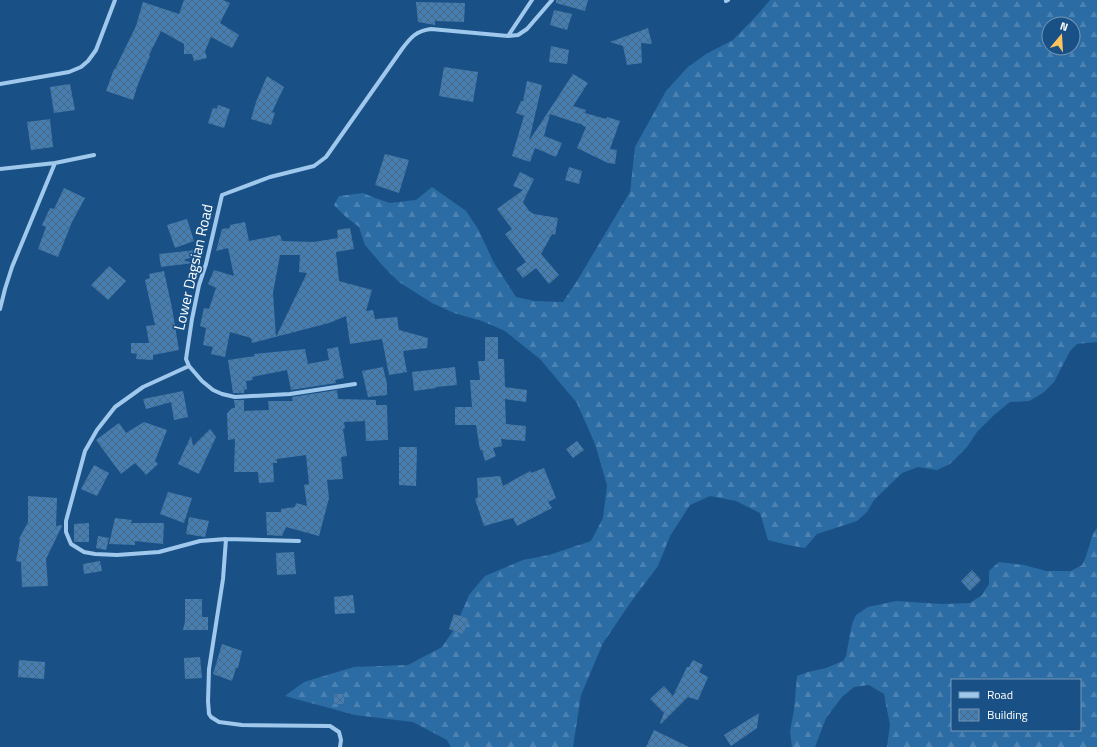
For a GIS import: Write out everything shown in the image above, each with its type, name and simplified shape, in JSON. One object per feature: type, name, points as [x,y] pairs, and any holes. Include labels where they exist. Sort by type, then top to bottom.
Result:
[{"type":"street","points":[[0,84],[69,72],[80,67],[88,61],[96,50],[115,0]]},
{"type":"street","points":[[508,36],[532,0]]},
{"type":"street","name":"Lower Dagsian Road","points":[[190,366],[186,359],[192,318],[222,195],[270,177],[314,166],[326,157],[402,49],[415,34],[423,30],[432,29],[508,36],[518,35],[527,29],[552,0]]},
{"type":"street","points":[[0,169],[55,163],[94,155]]},
{"type":"street","points":[[0,309],[4,289],[12,267],[55,163]]},
{"type":"street","points":[[299,541],[226,539],[200,540],[159,552],[117,555],[102,554],[84,552],[71,544],[66,532],[66,521],[85,451],[97,430],[115,406],[143,387],[190,366],[197,376],[213,390],[222,394],[235,396],[290,394],[355,384]]},
{"type":"street","points":[[226,539],[223,578],[209,669],[209,714],[219,722],[242,725],[330,726],[339,732],[341,740],[340,747]]},
{"type":"green space","points":[[770,0],[1097,0],[1097,342],[1077,344],[1070,351],[1054,382],[1043,393],[1029,401],[1010,402],[977,432],[967,447],[950,464],[937,470],[918,467],[902,473],[874,500],[867,512],[857,521],[817,534],[805,548],[768,540],[760,513],[736,501],[710,496],[690,505],[670,536],[658,566],[603,643],[581,695],[573,747],[451,747],[447,740],[413,722],[355,715],[285,696],[304,682],[354,667],[408,665],[442,647],[455,628],[469,595],[485,576],[523,560],[549,555],[591,541],[603,518],[607,485],[595,444],[577,403],[540,359],[505,331],[482,321],[454,313],[432,303],[399,282],[365,245],[359,227],[334,205],[339,196],[363,193],[390,203],[416,200],[432,187],[466,211],[478,229],[494,263],[516,297],[534,301],[563,302],[630,192],[635,147],[666,91],[687,68],[706,54],[733,40]]},
{"type":"green space","points":[[1097,528],[1097,747],[887,747],[890,725],[884,694],[869,685],[854,687],[842,697],[826,718],[815,747],[792,747],[790,731],[794,710],[797,676],[826,668],[843,661],[846,656],[852,624],[856,615],[868,607],[896,601],[942,604],[970,603],[982,595],[989,584],[989,571],[999,562],[1024,565],[1046,571],[1071,571],[1082,565],[1092,537]]},
{"type":"building","points":[[184,0],[223,0],[230,3],[220,23],[239,35],[232,48],[211,37],[205,51],[207,58],[194,61],[192,54],[184,54],[184,44],[161,31],[149,55],[150,56],[133,100],[106,91],[114,69],[136,26],[143,2],[179,14]]},
{"type":"building","points":[[556,0],[588,0],[585,11],[556,3]]},
{"type":"building","points":[[416,2],[465,3],[464,22],[435,21],[435,25],[418,22]]},
{"type":"building","points":[[554,10],[572,14],[567,30],[550,25]]},
{"type":"building","points":[[648,28],[652,44],[641,43],[642,63],[627,65],[623,46],[610,42]]},
{"type":"building","points":[[551,46],[569,50],[567,64],[549,62]]},
{"type":"building","points":[[444,67],[478,72],[473,102],[439,96]]},
{"type":"building","points":[[573,74],[588,83],[573,106],[586,110],[585,113],[620,121],[610,149],[617,150],[615,164],[608,163],[577,148],[586,127],[550,114],[544,136],[562,143],[556,157],[535,148],[530,162],[512,156],[524,116],[516,113],[521,101],[523,101],[527,81],[542,85],[529,141]]},
{"type":"building","points":[[267,76],[284,87],[272,112],[275,113],[271,125],[251,119],[256,102]]},
{"type":"building","points":[[70,84],[75,110],[54,113],[50,87]]},
{"type":"building","points":[[218,105],[230,109],[224,128],[208,123],[213,108],[217,109]]},
{"type":"building","points":[[50,119],[53,147],[31,150],[27,122]]},
{"type":"building","points":[[385,154],[409,160],[399,193],[375,185]]},
{"type":"building","points":[[569,167],[582,171],[579,184],[565,180]]},
{"type":"building","points":[[520,172],[534,179],[523,202],[529,211],[534,214],[558,218],[555,235],[552,234],[541,254],[559,275],[549,284],[536,268],[523,278],[516,269],[526,262],[505,234],[512,229],[497,209],[523,190],[513,186]]},
{"type":"building","points":[[64,188],[85,198],[72,222],[58,257],[38,249],[46,227],[42,225],[50,208],[54,209]]},
{"type":"building","points":[[187,219],[194,241],[175,248],[167,225]]},
{"type":"building","points":[[245,222],[249,241],[280,235],[282,241],[314,242],[338,238],[337,230],[350,228],[354,249],[336,252],[339,281],[372,290],[366,311],[373,310],[375,319],[397,317],[399,330],[428,338],[427,348],[403,351],[407,372],[389,375],[382,339],[350,344],[346,316],[329,323],[276,337],[252,343],[251,338],[230,332],[225,357],[211,354],[213,347],[203,345],[206,328],[200,326],[204,308],[209,309],[216,288],[208,284],[214,270],[234,276],[228,248],[216,251],[222,229],[230,228],[230,225]],"holes":[[[280,255],[300,255],[299,272],[307,273],[276,337],[273,293]]]},
{"type":"building","points":[[196,250],[197,256],[183,260],[193,263],[161,267],[159,254]]},
{"type":"building","points":[[109,266],[126,281],[108,300],[91,285]]},
{"type":"building","points":[[164,271],[179,350],[153,355],[153,360],[136,359],[137,354],[131,353],[131,343],[149,343],[146,326],[155,325],[145,280],[150,278],[149,274]]},
{"type":"building","points":[[485,337],[498,337],[498,359],[504,359],[505,387],[527,390],[526,402],[505,399],[506,424],[526,426],[525,441],[501,439],[502,446],[493,448],[496,456],[485,461],[482,450],[480,450],[476,425],[455,425],[455,407],[472,407],[470,380],[480,380],[478,361],[485,361]]},
{"type":"building","points":[[338,347],[344,378],[335,380],[336,383],[291,390],[287,370],[252,377],[253,380],[246,381],[247,389],[244,390],[244,393],[233,393],[228,360],[255,356],[254,354],[305,349],[308,364],[329,360],[327,349]]},
{"type":"building","points":[[383,367],[387,384],[387,395],[368,397],[362,371]]},
{"type":"building","points":[[455,367],[457,385],[414,391],[412,372]]},
{"type":"building","points":[[337,390],[338,399],[376,400],[376,405],[387,405],[388,440],[366,441],[365,421],[344,422],[345,428],[343,429],[347,456],[341,457],[343,479],[327,480],[329,498],[319,536],[286,527],[282,536],[267,535],[266,512],[281,512],[281,509],[295,507],[296,503],[307,506],[304,485],[309,484],[306,455],[277,459],[277,463],[273,463],[274,482],[259,483],[258,472],[234,472],[235,439],[228,440],[227,413],[232,408],[235,408],[234,400],[244,400],[244,411],[269,410],[268,401],[293,401],[292,397]]},
{"type":"building","points":[[183,391],[188,417],[174,420],[171,402],[146,409],[143,399]]},
{"type":"building","points":[[144,422],[167,430],[155,461],[158,464],[146,475],[135,463],[121,474],[96,440],[119,423],[126,433]]},
{"type":"building","points":[[210,429],[216,437],[199,474],[178,464],[191,436],[193,446]]},
{"type":"building","points":[[577,441],[584,450],[573,458],[566,449]]},
{"type":"building","points":[[399,447],[417,447],[416,486],[399,485]]},
{"type":"building","points":[[94,465],[109,473],[97,496],[81,489]]},
{"type":"building","points":[[544,468],[556,498],[548,502],[552,508],[517,526],[513,518],[484,526],[475,499],[478,497],[477,478],[500,476],[503,486],[530,471],[531,473]]},
{"type":"building","points":[[168,492],[192,498],[184,523],[160,514]]},
{"type":"building","points":[[28,496],[57,498],[56,526],[62,526],[46,559],[48,586],[22,587],[21,562],[16,561],[19,539],[28,522]]},
{"type":"building","points":[[189,517],[209,521],[205,537],[186,534]]},
{"type":"building","points":[[115,518],[132,520],[131,523],[164,523],[163,544],[135,541],[135,545],[109,544]]},
{"type":"building","points":[[89,523],[89,542],[74,542],[74,524]]},
{"type":"building","points":[[98,536],[109,538],[106,550],[96,548]]},
{"type":"building","points":[[294,552],[296,574],[277,575],[276,553]]},
{"type":"building","points":[[100,561],[102,571],[84,574],[83,564]]},
{"type":"building","points":[[972,570],[981,580],[970,591],[961,581]]},
{"type":"building","points":[[353,595],[355,613],[335,614],[334,597]]},
{"type":"building","points":[[185,599],[202,599],[202,617],[208,617],[208,630],[183,630],[185,621]]},
{"type":"building","points":[[454,614],[469,619],[463,634],[449,629]]},
{"type":"building","points":[[222,644],[242,651],[238,668],[236,668],[232,681],[213,674]]},
{"type":"building","points":[[200,657],[202,678],[185,679],[184,658]]},
{"type":"building","points":[[19,660],[45,662],[44,679],[18,677]]},
{"type":"building","points":[[693,660],[703,665],[699,672],[708,677],[698,700],[688,697],[661,724],[660,723],[664,713],[650,699],[664,686],[673,696],[687,667],[689,667]]},
{"type":"building","points":[[334,694],[344,694],[344,704],[334,704]]},
{"type":"building","points":[[759,713],[757,728],[731,746],[724,735]]},
{"type":"building","points":[[654,730],[689,747],[646,747]]}]
